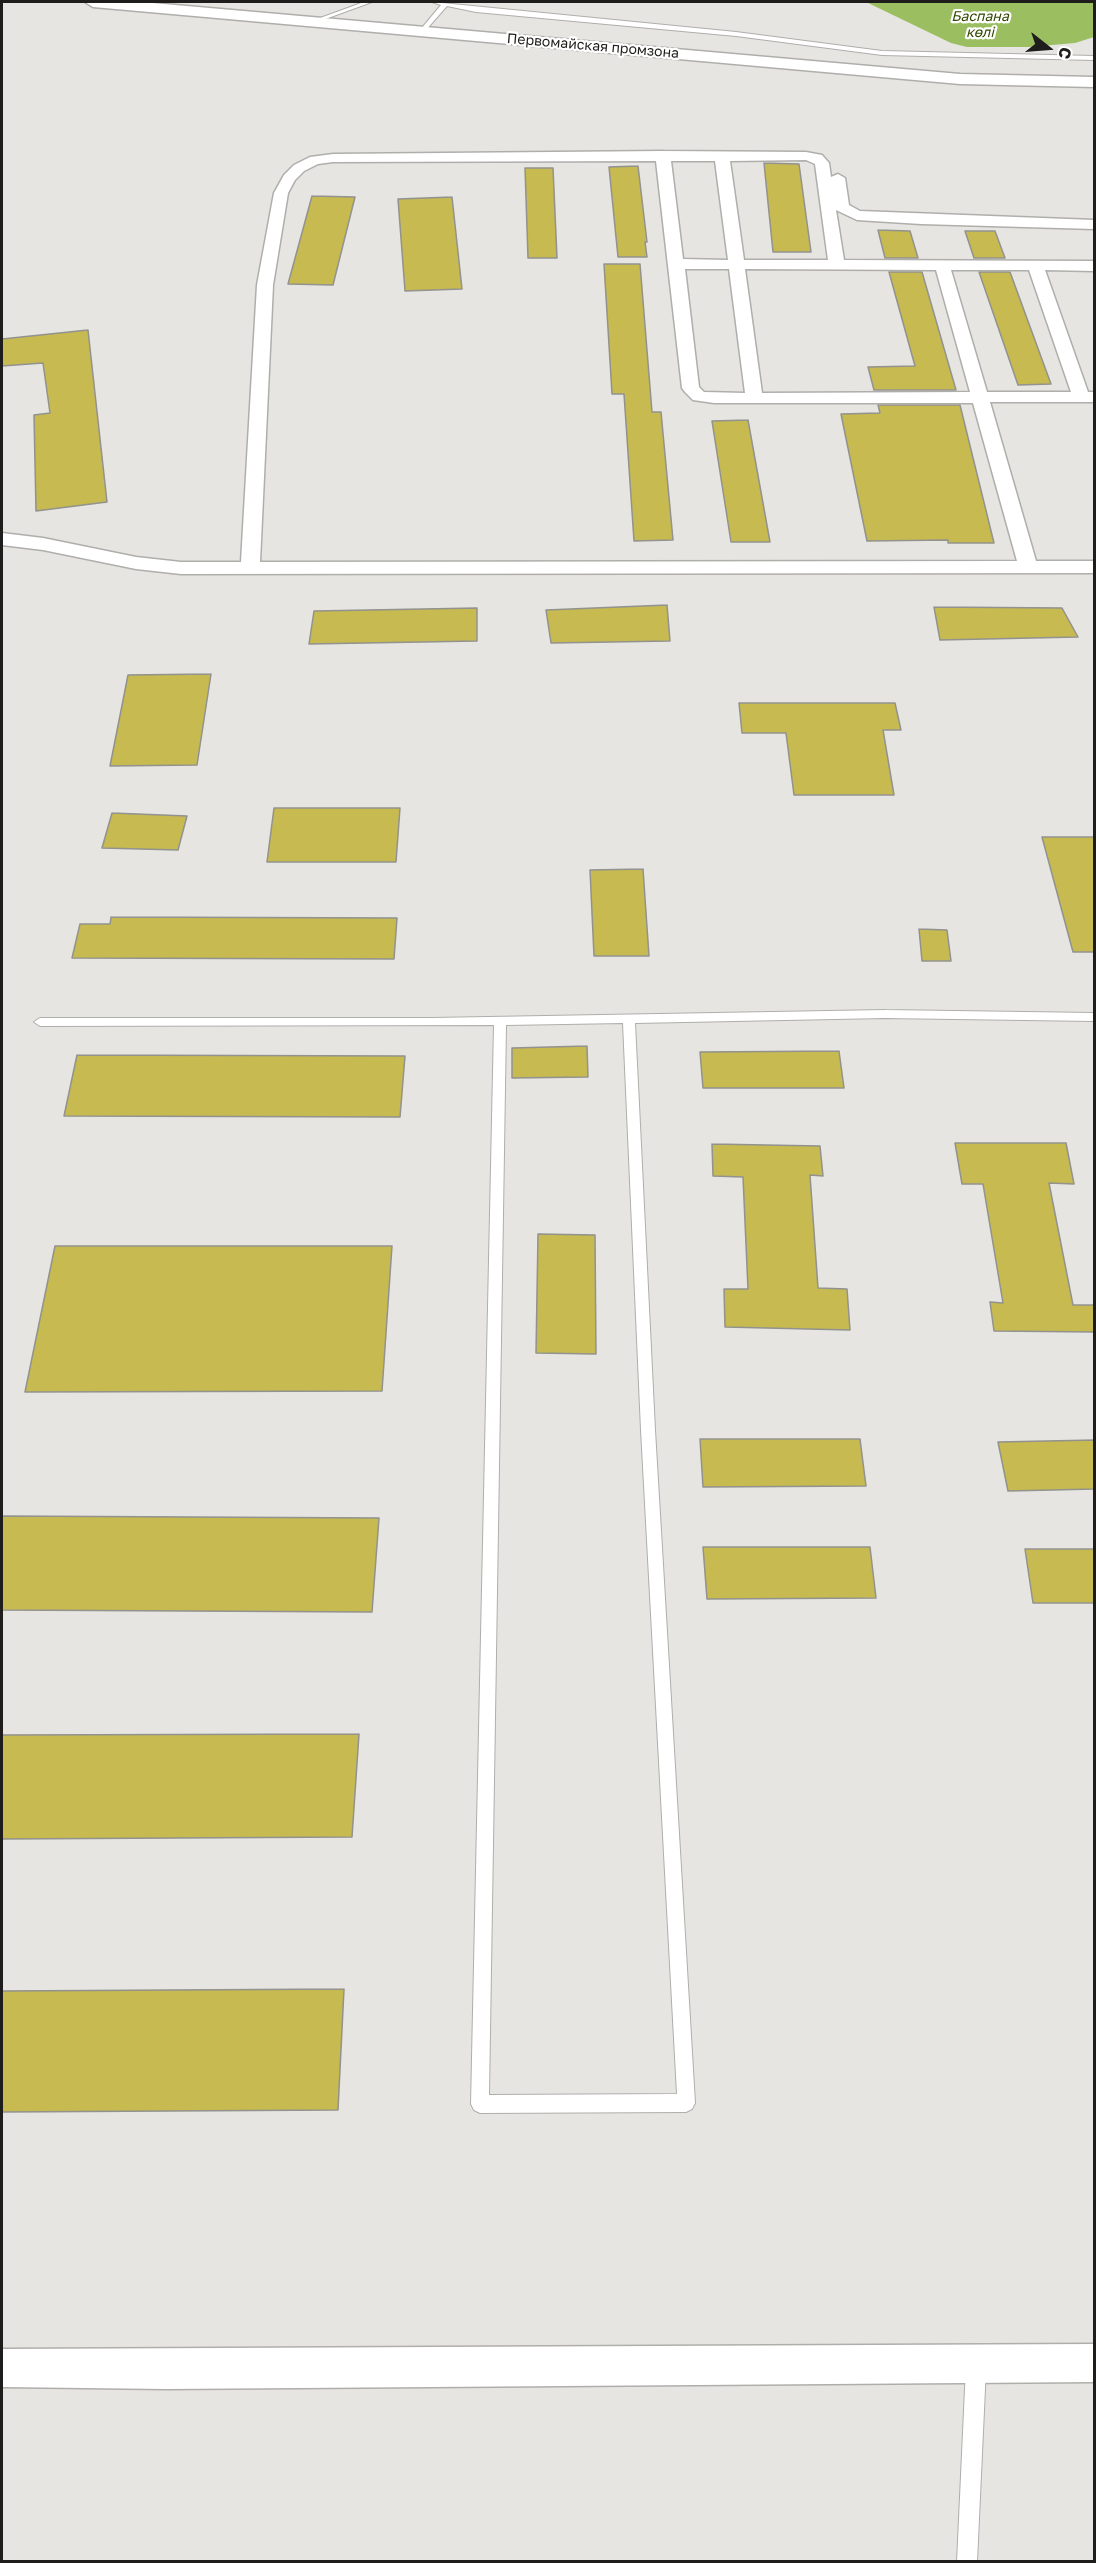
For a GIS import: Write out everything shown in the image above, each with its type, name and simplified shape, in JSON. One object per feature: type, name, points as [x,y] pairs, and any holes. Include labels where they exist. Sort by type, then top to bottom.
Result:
[{"type":"main road","name":"Первомайская промзона","points":[[93,2],[960,79],[1095,82]]},
{"type":"street","points":[[663,155],[692,388],[699,396],[714,398],[1088,397],[1035,265]]},
{"type":"street","points":[[722,155],[754,398]]},
{"type":"street","points":[[250,568],[265,285],[281,193],[289,178],[299,168],[315,160],[333,158],[806,156],[817,158],[822,162],[837,265]]},
{"type":"street","points":[[838,177],[842,207],[857,215],[1095,224]]},
{"type":"street","points":[[677,264],[1095,266]]},
{"type":"street","points":[[942,265],[1028,567]]},
{"type":"street","points":[[2,539],[43,544],[136,563],[181,568],[1095,567]]},
{"type":"street","points":[[2,2368],[178,2369],[1095,2363]]},
{"type":"lane","points":[[315,21],[369,2]]},
{"type":"lane","points":[[435,2],[445,5],[736,34],[882,52],[942,56],[1095,58]]},
{"type":"lane","points":[[423,30],[445,5]]},
{"type":"lane","points":[[40,1022],[500,1021],[885,1014],[1095,1017]]},
{"type":"lane","points":[[500,1021],[480,2104],[686,2103],[648,1431],[629,1019]]},
{"type":"lane","points":[[967,2562],[976,2365]]},
{"type":"water","name":"Баспана көлі","points":[[866,2],[1094,2],[1094,37],[1075,43],[1029,47],[967,47],[951,43]]},
{"type":"building","points":[[764,163],[799,164],[811,252],[773,252]]},
{"type":"building","points":[[638,166],[647,257],[618,257],[609,167]]},
{"type":"building","points":[[525,168],[553,168],[557,258],[528,258]]},
{"type":"building","points":[[312,196],[355,197],[333,285],[288,284]]},
{"type":"building","points":[[452,197],[462,289],[405,291],[398,199]]},
{"type":"building","points":[[878,230],[910,231],[918,258],[885,258]]},
{"type":"building","points":[[965,231],[995,231],[1005,258],[974,258]]},
{"type":"building","points":[[604,264],[640,264],[652,412],[661,412],[673,540],[634,541],[624,394],[612,394]]},
{"type":"building","points":[[889,272],[922,272],[956,390],[874,390],[868,367],[915,366]]},
{"type":"building","points":[[979,272],[1010,272],[1051,384],[1018,385]]},
{"type":"building","points":[[88,330],[107,502],[36,511],[34,415],[50,413],[43,363],[2,366],[2,339]]},
{"type":"building","points":[[878,405],[960,405],[994,543],[948,543],[948,540],[867,541],[841,414],[880,413]]},
{"type":"building","points":[[748,420],[770,542],[731,542],[712,421]]},
{"type":"building","points":[[667,605],[670,641],[551,643],[546,610]]},
{"type":"building","points":[[934,607],[1062,608],[1078,637],[940,640]]},
{"type":"building","points":[[477,608],[477,641],[309,644],[314,611]]},
{"type":"building","points":[[211,674],[197,765],[110,766],[128,675]]},
{"type":"building","points":[[739,703],[895,703],[901,730],[883,730],[894,795],[794,795],[786,733],[742,733]]},
{"type":"building","points":[[274,808],[400,808],[396,862],[267,862]]},
{"type":"building","points":[[112,813],[187,816],[178,850],[102,848]]},
{"type":"building","points":[[1042,837],[1095,837],[1095,952],[1073,952]]},
{"type":"building","points":[[643,869],[649,956],[594,956],[590,870]]},
{"type":"building","points":[[111,917],[397,918],[394,959],[72,958],[80,924],[110,924]]},
{"type":"building","points":[[919,929],[947,930],[951,961],[922,961]]},
{"type":"building","points":[[587,1046],[588,1077],[512,1078],[512,1048]]},
{"type":"building","points":[[839,1051],[844,1088],[703,1088],[700,1052]]},
{"type":"building","points":[[77,1055],[405,1056],[400,1117],[64,1116]]},
{"type":"building","points":[[955,1143],[1066,1143],[1074,1184],[1049,1183],[1073,1305],[1095,1305],[1095,1332],[994,1331],[990,1302],[1003,1303],[983,1184],[962,1184]]},
{"type":"building","points":[[712,1144],[820,1146],[823,1176],[810,1175],[818,1288],[847,1289],[850,1330],[725,1327],[724,1289],[748,1289],[743,1177],[713,1176]]},
{"type":"building","points":[[538,1234],[595,1235],[596,1354],[536,1353]]},
{"type":"building","points":[[55,1246],[392,1246],[382,1391],[25,1392]]},
{"type":"building","points":[[700,1439],[860,1439],[866,1486],[703,1487]]},
{"type":"building","points":[[1095,1440],[1095,1489],[1008,1491],[998,1442]]},
{"type":"building","points":[[2,1516],[379,1518],[372,1612],[2,1610]]},
{"type":"building","points":[[703,1547],[870,1547],[876,1598],[707,1599]]},
{"type":"building","points":[[1025,1549],[1095,1549],[1095,1603],[1033,1603]]},
{"type":"building","points":[[359,1734],[352,1837],[2,1839],[2,1735]]},
{"type":"building","points":[[344,1989],[338,2110],[2,2112],[2,1991]]}]
